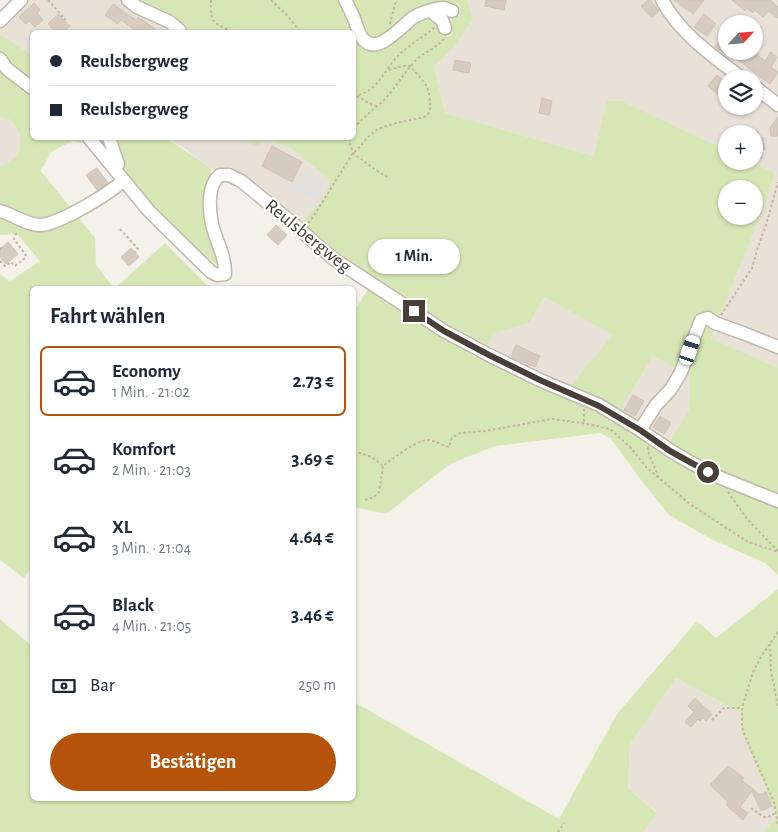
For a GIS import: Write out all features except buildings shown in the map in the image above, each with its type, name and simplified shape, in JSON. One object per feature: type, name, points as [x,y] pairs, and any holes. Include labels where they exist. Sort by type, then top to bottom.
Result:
[{"type":"street","points":[[0,21],[21,0]]},
{"type":"street","points":[[128,0],[137,7],[170,22],[179,30]]},
{"type":"street","points":[[345,0],[363,40],[371,45],[387,40],[414,17],[423,12],[442,8],[452,10]]},
{"type":"street","points":[[662,0],[684,30],[732,70]]},
{"type":"street","points":[[431,11],[444,24]]},
{"type":"street","points":[[0,59],[7,68],[30,86]]},
{"type":"street","points":[[763,93],[778,105]]},
{"type":"street","name":"Reulsbergweg","points":[[91,140],[149,211],[178,242],[211,272],[217,275],[226,274],[210,213],[214,181],[220,174],[229,175],[246,185],[302,230],[334,259],[444,331],[542,381],[599,406],[670,451],[722,478],[778,501]]},
{"type":"street","name":"Reulsbergweg","points":[[110,140],[118,164],[115,169]]},
{"type":"street","points":[[0,211],[30,223],[41,225],[57,221],[90,204],[123,181]]},
{"type":"street","points":[[643,433],[656,405],[671,389],[681,372],[701,320],[708,318],[715,323],[778,347]]},
{"type":"path","points":[[48,0],[64,20]]},
{"type":"path","points":[[211,0],[212,18],[216,24],[229,30]]},
{"type":"path","points":[[271,0],[299,30]]},
{"type":"path","points":[[387,40],[396,0]]},
{"type":"path","points":[[356,96],[367,93],[399,55],[434,28],[444,24],[444,40],[427,51],[410,66],[390,93],[356,126]]},
{"type":"path","points":[[302,230],[313,217],[352,153],[369,136],[377,130],[424,116],[430,112],[430,97],[425,83],[410,66],[388,70]]},
{"type":"path","points":[[356,96],[377,106]]},
{"type":"path","points":[[350,140],[352,153],[390,178]]},
{"type":"path","points":[[715,323],[752,268],[777,191],[778,182]]},
{"type":"path","points":[[120,229],[138,249],[135,252]]},
{"type":"path","points":[[0,261],[5,266],[11,262],[15,266],[26,257],[14,239],[17,231]]},
{"type":"path","points":[[366,500],[374,497],[379,492],[383,466],[403,451],[425,440],[449,446],[452,438],[460,433],[485,431],[552,419],[610,428],[631,448],[647,468],[690,504],[748,542],[778,552]]},
{"type":"path","points":[[643,433],[659,478]]},
{"type":"path","points":[[356,452],[372,457],[383,466]]},
{"type":"path","points":[[722,478],[730,495],[747,519],[778,552]]},
{"type":"path","points":[[778,632],[753,672],[742,708],[744,733],[774,802],[778,825]]},
{"type":"path","points":[[770,642],[771,671],[778,706]]},
{"type":"path","points":[[712,720],[724,708],[742,708]]},
{"type":"path","points":[[751,808],[764,817],[772,816],[776,811]]},
{"type":"path","points":[[558,832],[564,823]]},
{"type":"shaded area","points":[[21,0],[140,0],[183,24],[188,30],[30,30],[30,54],[0,34],[0,24]]},
{"type":"shaded area","points":[[467,0],[778,0],[778,368],[711,338],[757,225],[763,225],[763,210],[775,173],[763,167],[763,125],[718,125],[718,146],[622,101],[606,101],[594,156],[445,113],[434,67],[454,47],[473,20]]},
{"type":"shaded area","points":[[0,117],[11,120],[20,134],[19,153],[0,166]]},
{"type":"shaded area","points":[[172,140],[270,140],[292,149],[330,180],[326,196],[301,222],[297,229]]},
{"type":"shaded area","points":[[299,169],[322,183],[318,198],[315,200],[288,189]]},
{"type":"shaded area","points":[[544,297],[614,335],[568,388],[487,351],[493,332],[530,323]]},
{"type":"shaded area","points":[[653,356],[690,376],[689,410],[667,445],[618,413]]},
{"type":"shaded area","points":[[676,678],[741,713],[740,728],[777,816],[763,832],[643,832],[657,812],[628,788],[630,744]]},
{"type":"green space","points":[[140,0],[467,0],[473,20],[454,47],[434,67],[445,113],[594,156],[606,101],[622,101],[718,146],[718,170],[763,170],[763,167],[775,173],[763,210],[763,180],[718,180],[718,225],[757,225],[711,338],[778,368],[778,497],[727,476],[667,445],[689,410],[690,376],[653,356],[618,413],[568,388],[613,335],[544,297],[530,323],[493,333],[487,351],[446,327],[323,242],[301,222],[326,196],[330,180],[292,149],[270,140],[356,140],[356,30],[189,30],[179,21]]},
{"type":"green space","points":[[0,34],[30,54],[30,140],[169,140],[211,168],[205,215],[218,266],[192,246],[144,197],[105,147],[72,141],[51,152],[40,170],[95,238],[96,265],[112,286],[30,286],[30,570],[24,578],[0,560],[0,274],[10,281],[40,261],[17,234],[0,235],[0,166],[19,153],[20,134],[11,120],[0,117]]},
{"type":"green space","points":[[247,140],[266,140],[255,147]]},
{"type":"green space","points":[[165,243],[208,286],[117,286]]},
{"type":"green space","points":[[368,289],[450,340],[592,405],[778,504],[778,575],[765,563],[713,540],[669,515],[611,439],[600,433],[495,446],[450,464],[386,514],[356,507],[356,309]]},
{"type":"green space","points":[[778,589],[778,832],[763,832],[777,816],[740,728],[741,713],[676,678],[630,744],[628,788],[657,813],[643,832],[0,832],[0,619],[30,644],[30,801],[356,801],[356,703],[559,819],[617,714],[697,621],[716,638]]},
{"type":"route","points":[[414,311],[444,331],[489,355],[599,406],[640,430],[670,451],[708,472]]}]
